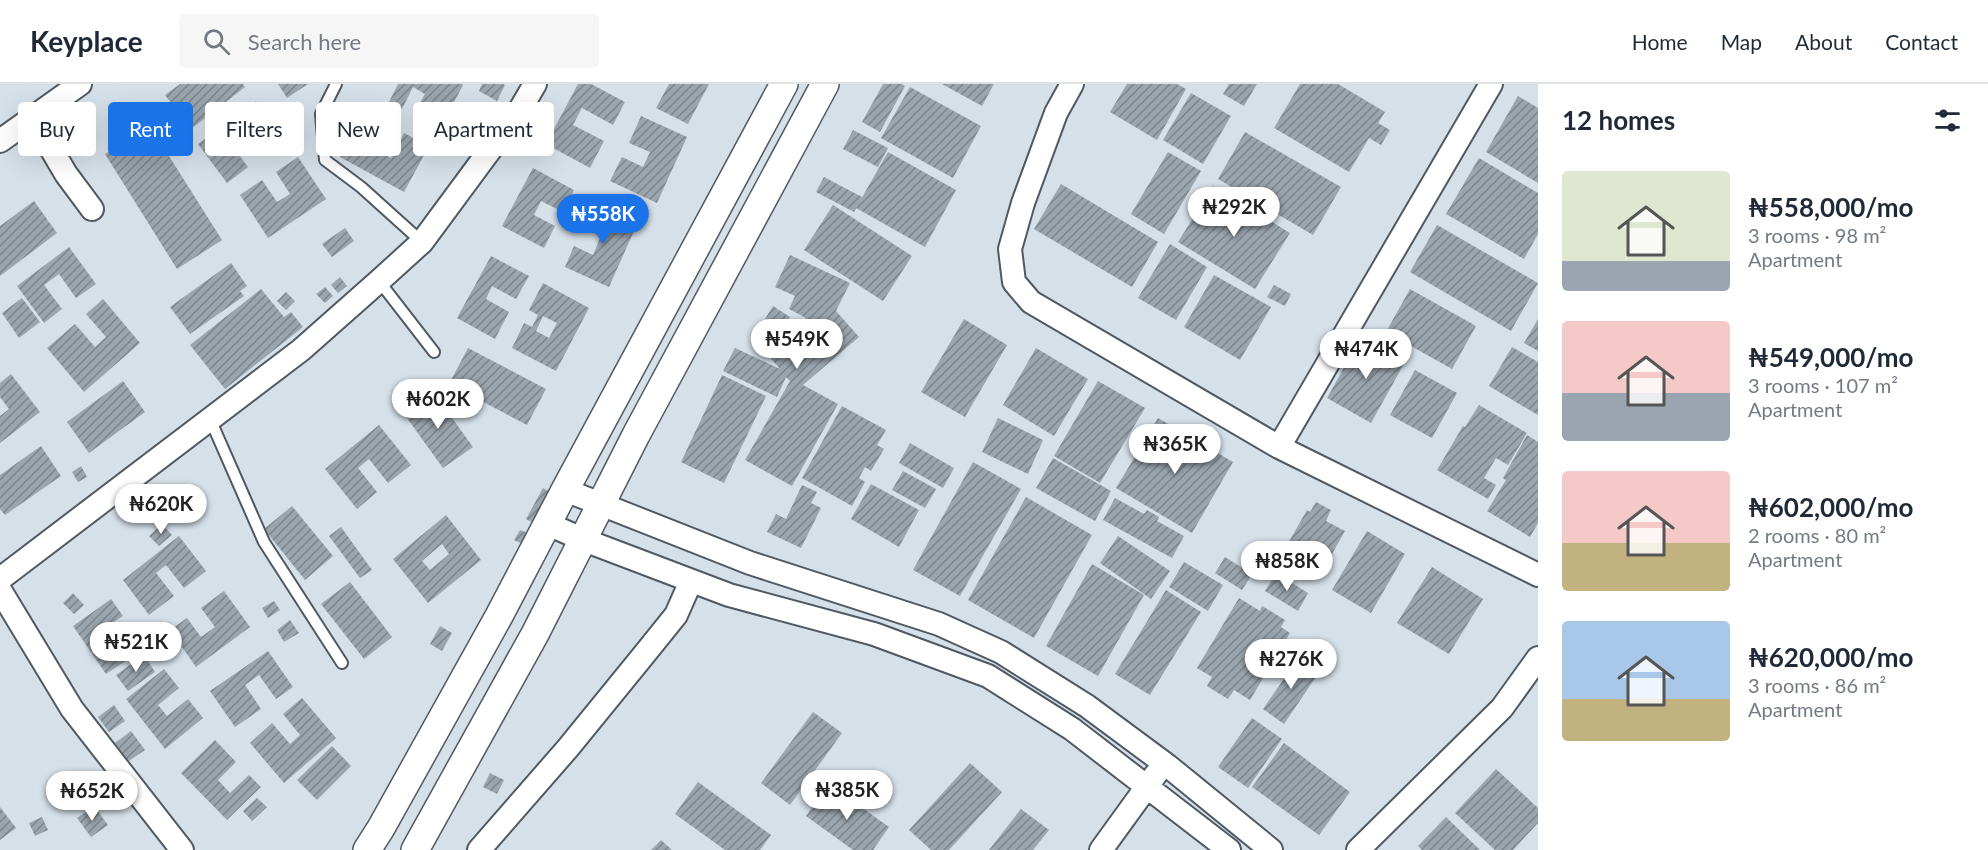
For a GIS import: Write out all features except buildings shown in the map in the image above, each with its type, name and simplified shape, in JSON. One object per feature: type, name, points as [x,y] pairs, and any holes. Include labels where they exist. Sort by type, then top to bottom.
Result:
[{"type":"street","points":[[55,102],[80,84]]},
{"type":"street","points":[[0,579],[301,350],[422,242],[521,108],[536,84]]},
{"type":"street","points":[[367,850],[499,616],[564,490],[784,84]]},
{"type":"street","points":[[415,850],[529,644],[636,435],[825,84]]},
{"type":"street","points":[[1072,84],[1056,113],[1023,203],[1010,249],[1014,282],[1031,302],[1279,447],[1538,576]]},
{"type":"street","points":[[1279,447],[1491,84]]},
{"type":"street","points":[[0,141],[18,128]]},
{"type":"street","points":[[55,156],[92,209]]},
{"type":"street","points":[[564,490],[750,563],[939,624],[1001,652],[1087,706],[1163,762],[1271,850]]},
{"type":"street","points":[[548,524],[729,595],[874,634],[988,676],[1072,729],[1229,850]]},
{"type":"street","points":[[478,850],[568,748],[676,615],[692,581]]},
{"type":"street","points":[[0,590],[72,709],[182,850]]},
{"type":"street","points":[[1358,850],[1502,708],[1538,658]]},
{"type":"street","points":[[1101,850],[1163,762]]},
{"type":"lane","points":[[336,84],[321,114],[325,160],[361,187],[422,242]]},
{"type":"lane","points":[[379,281],[434,352]]},
{"type":"lane","points":[[210,419],[264,543],[342,663]]}]
